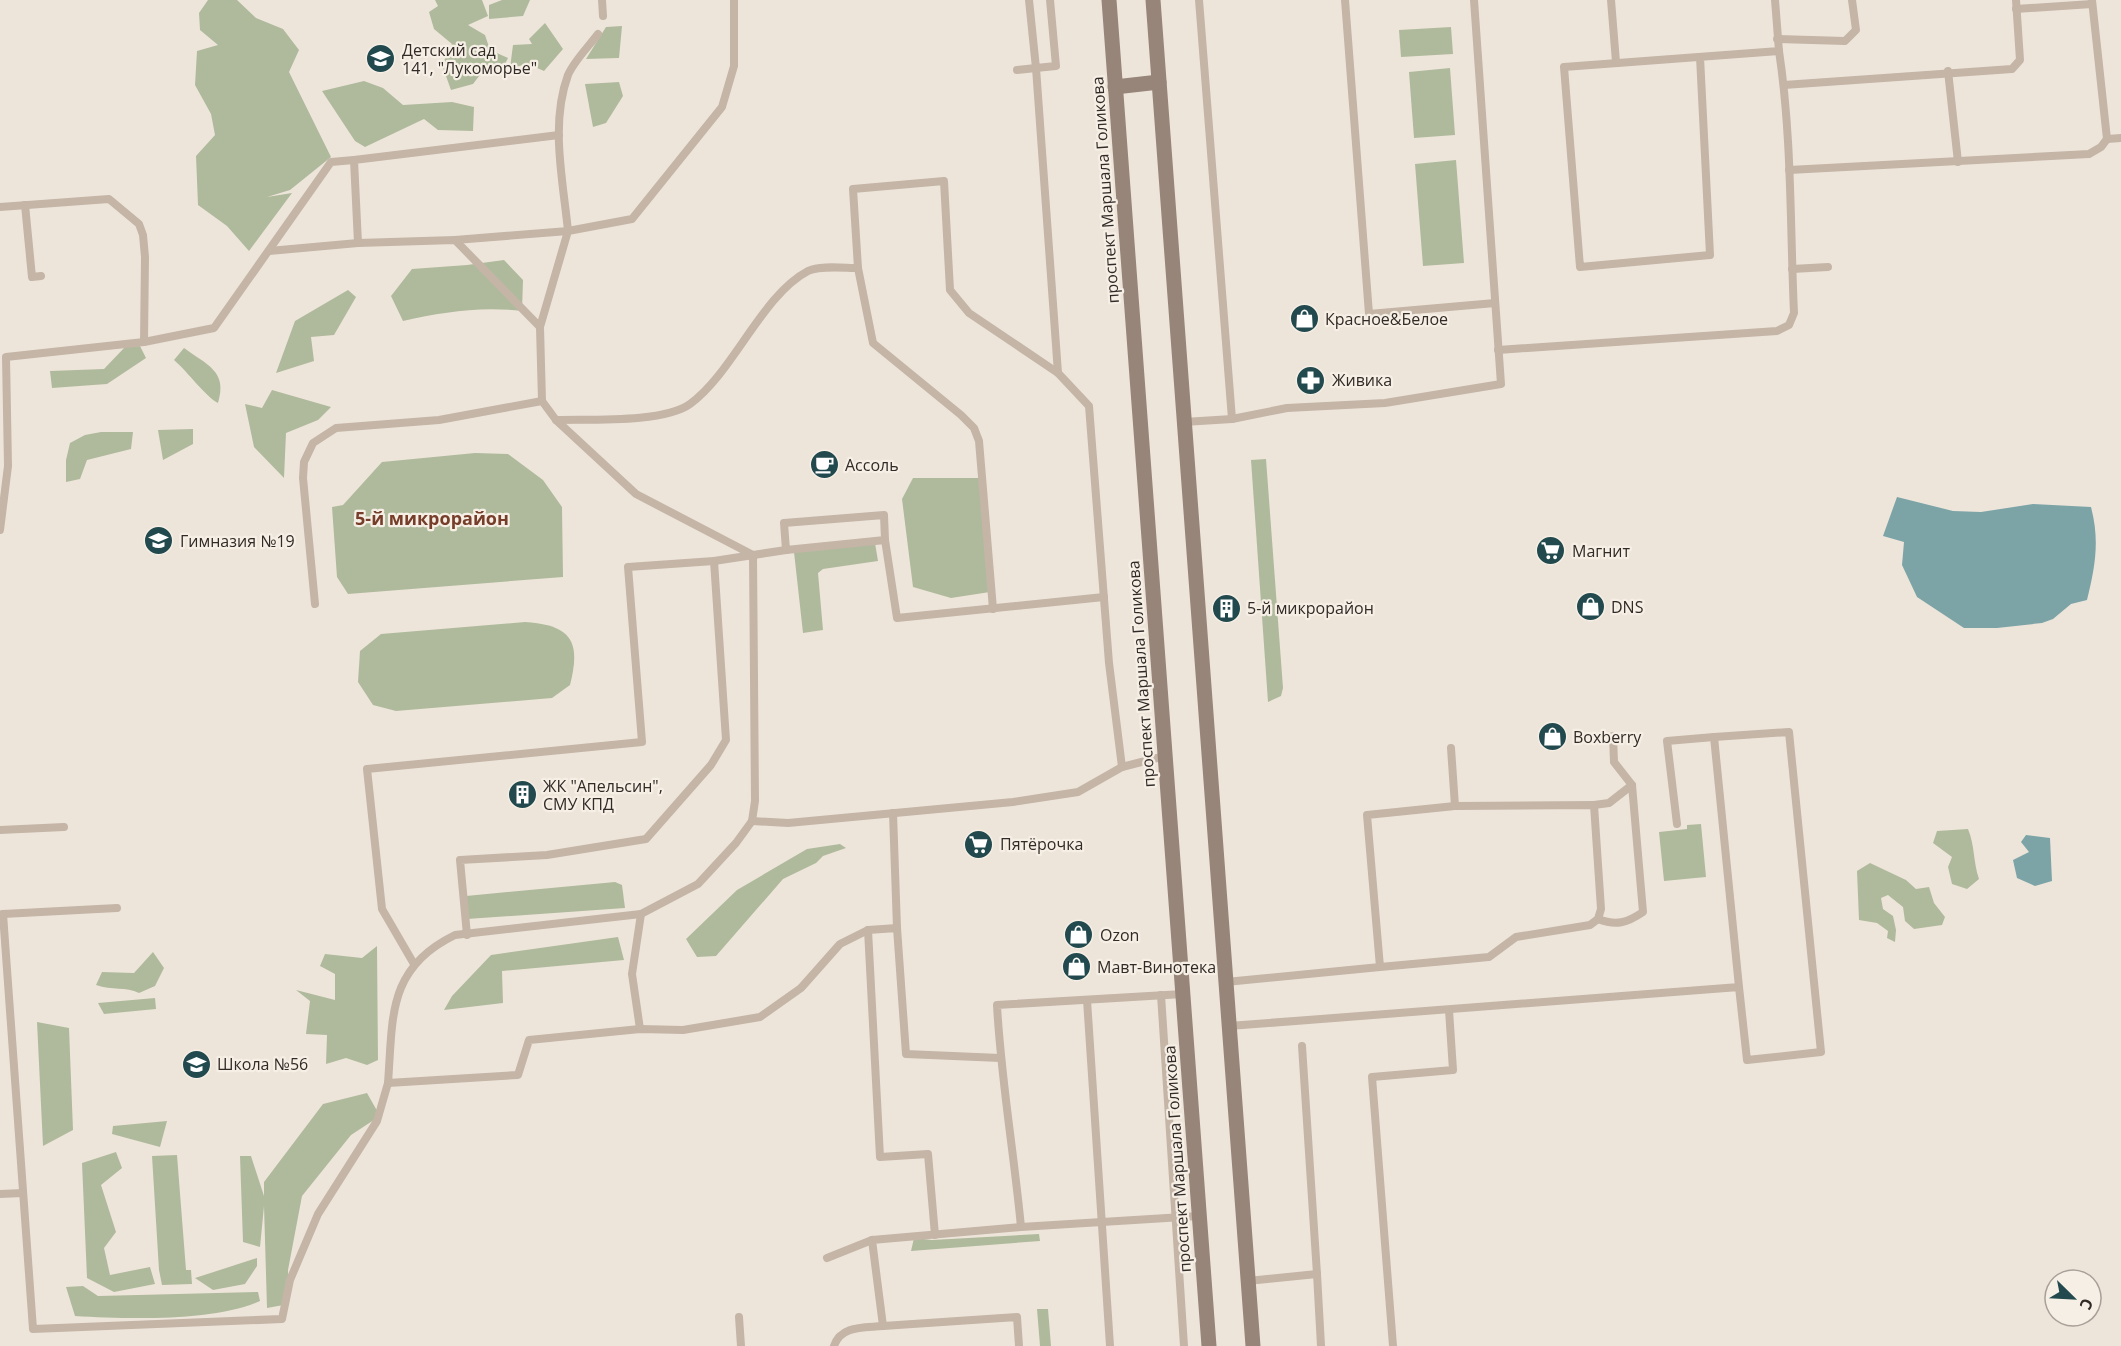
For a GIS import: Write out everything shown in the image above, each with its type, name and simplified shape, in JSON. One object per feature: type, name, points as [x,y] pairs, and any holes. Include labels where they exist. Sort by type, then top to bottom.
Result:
[{"type":"main road","name":"проспект Маршала Голикова","points":[[1109,0],[1209,1346]]},
{"type":"main road","points":[[1153,0],[1253,1346]]},
{"type":"main road","points":[[1115,87],[1159,82]]},
{"type":"lane","points":[[602,0],[603,16]]},
{"type":"lane","points":[[269,251],[358,243],[455,240],[568,231],[632,219],[722,107],[734,66],[734,0]]},
{"type":"lane","points":[[1029,0],[1058,373]]},
{"type":"lane","points":[[1017,70],[1056,66],[1050,0]]},
{"type":"lane","points":[[1199,0],[1232,419]]},
{"type":"lane","points":[[1345,0],[1369,314],[1496,303]]},
{"type":"lane","points":[[1184,422],[1232,419],[1287,408],[1385,403],[1501,384],[1474,0]]},
{"type":"lane","points":[[1611,0],[1616,62]]},
{"type":"lane","points":[[1498,350],[1777,331],[1789,325],[1794,313],[1789,170],[1784,85],[1777,39],[1775,0]]},
{"type":"lane","points":[[1777,39],[1845,40],[1856,30],[1852,0]]},
{"type":"lane","points":[[1784,85],[1947,71],[2012,69],[2020,60],[2016,4],[2092,2],[2107,139],[2101,147],[2089,154],[1789,170]]},
{"type":"lane","points":[[598,34],[569,74],[562,104],[558,135],[568,231],[540,327],[542,401],[556,420],[636,494],[753,555]]},
{"type":"lane","points":[[1700,57],[1710,255],[1580,267],[1564,67],[1779,51]]},
{"type":"lane","points":[[1947,71],[1958,162]]},
{"type":"lane","points":[[0,530],[8,466],[3,358],[144,342],[214,328],[331,162],[558,135]]},
{"type":"lane","points":[[2107,139],[2121,138]]},
{"type":"lane","points":[[354,160],[358,243]]},
{"type":"lane","points":[[993,609],[980,441],[974,428],[961,415],[873,343],[858,268],[853,189],[944,181],[950,291],[969,313],[1058,373],[1089,406],[1104,597],[1122,767]]},
{"type":"lane","points":[[0,207],[109,199],[139,224],[145,257],[144,342]]},
{"type":"lane","points":[[25,205],[32,277],[41,276]]},
{"type":"lane","points":[[455,240],[540,327]]},
{"type":"lane","points":[[1792,269],[1828,267]]},
{"type":"lane","points":[[556,420],[663,416],[690,404],[790,284],[810,270],[858,268]]},
{"type":"lane","points":[[315,604],[303,478],[304,462],[313,443],[336,428],[439,420],[542,401]]},
{"type":"lane","points":[[786,550],[784,523],[884,515],[885,540],[897,618],[1104,597]]},
{"type":"lane","points":[[414,964],[382,909],[367,769],[642,741],[628,567],[714,561],[786,550],[885,540]]},
{"type":"lane","points":[[117,908],[2,915],[33,1329],[282,1319],[290,1280],[318,1214],[377,1120],[388,1083],[395,1000],[414,964],[433,945],[455,935],[641,914],[698,884],[736,843],[752,821],[754,801],[753,555]]},
{"type":"lane","points":[[467,935],[460,860],[548,855],[646,839],[711,765],[726,740],[714,561]]},
{"type":"lane","points":[[1677,824],[1667,741],[1714,737],[1790,732],[1821,1052],[1747,1060],[1714,737]]},
{"type":"lane","points":[[1598,919],[1611,924],[1630,921],[1643,912],[1632,785],[1614,762],[1613,736]]},
{"type":"lane","points":[[1451,748],[1455,806]]},
{"type":"lane","points":[[752,821],[788,823],[1013,802],[1078,792],[1122,767],[1165,756]]},
{"type":"lane","points":[[1380,966],[1367,815],[1455,806],[1594,805],[1609,803],[1632,785]]},
{"type":"lane","points":[[1226,982],[1489,957],[1516,937],[1590,925],[1598,919],[1601,909],[1594,805]]},
{"type":"lane","points":[[893,813],[897,928],[906,1054],[1000,1058]]},
{"type":"lane","points":[[0,830],[64,827]]},
{"type":"lane","points":[[640,1029],[632,974],[641,914]]},
{"type":"lane","points":[[388,1083],[518,1075],[529,1040],[640,1029],[683,1030],[760,1017],[801,988],[840,944],[868,930],[897,928]]},
{"type":"lane","points":[[868,930],[880,1157],[928,1154],[935,1235]]},
{"type":"lane","points":[[1229,1026],[1738,987]]},
{"type":"lane","points":[[1021,1227],[1011,1127],[1000,1058],[997,1005],[1183,994]]},
{"type":"lane","points":[[1161,995],[1178,1218],[1184,1346]]},
{"type":"lane","points":[[1087,1000],[1110,1346]]},
{"type":"lane","points":[[1393,1346],[1372,1077],[1453,1070],[1449,1010]]},
{"type":"lane","points":[[1302,1046],[1321,1346]]},
{"type":"lane","points":[[0,1194],[23,1193]]},
{"type":"lane","points":[[827,1258],[872,1240],[1021,1227],[1199,1216]]},
{"type":"lane","points":[[872,1240],[883,1326]]},
{"type":"lane","points":[[1248,1281],[1317,1274]]},
{"type":"lane","points":[[739,1317],[741,1346]]},
{"type":"lane","points":[[834,1346],[837,1337],[848,1330],[1017,1317],[1019,1346]]},
{"type":"green space","points":[[208,0],[237,0],[256,18],[283,29],[299,50],[289,72],[331,157],[290,190],[267,197],[292,193],[249,251],[227,226],[198,205],[196,156],[215,135],[211,114],[195,85],[197,51],[218,45],[200,30],[199,13]]},
{"type":"green space","points":[[435,0],[482,0],[488,16],[468,25],[485,35],[490,50],[508,58],[502,70],[486,67],[473,84],[451,90],[442,65],[452,44],[434,29],[429,12],[438,6]]},
{"type":"green space","points":[[502,0],[530,0],[523,16],[489,19],[489,5]]},
{"type":"green space","points":[[545,23],[563,49],[544,71],[528,64],[510,68],[513,45],[532,44],[529,39]]},
{"type":"green space","points":[[622,26],[619,58],[586,59],[606,27]]},
{"type":"green space","points":[[1451,27],[1453,54],[1401,57],[1399,30]]},
{"type":"green space","points":[[1450,68],[1455,135],[1414,138],[1409,72]]},
{"type":"green space","points":[[364,81],[383,88],[403,105],[452,102],[474,107],[473,131],[438,130],[424,119],[365,147],[355,141],[322,91]]},
{"type":"green space","points":[[619,82],[623,96],[606,123],[593,127],[585,84]]},
{"type":"green space","points":[[1456,160],[1464,263],[1423,266],[1415,164]]},
{"type":"green space","points":[[504,260],[523,280],[522,311],[491,309],[462,311],[403,321],[391,296],[412,269]]},
{"type":"green space","points":[[348,290],[356,297],[334,335],[311,337],[314,361],[276,373],[295,321]]},
{"type":"green space","points":[[140,346],[146,358],[107,384],[52,388],[50,371],[104,369],[125,347]]},
{"type":"green space","points":[[184,348],[208,364],[218,376],[220,392],[218,403],[174,360]]},
{"type":"green space","points":[[272,390],[331,407],[318,420],[286,433],[284,478],[254,447],[245,404],[262,408]]},
{"type":"green space","points":[[193,429],[193,444],[163,460],[158,430]]},
{"type":"green space","points":[[101,432],[133,432],[131,449],[87,460],[80,479],[66,482],[66,460],[70,443],[85,435]]},
{"type":"green space","points":[[475,453],[508,454],[543,480],[562,507],[563,577],[348,594],[337,577],[332,507],[343,505],[382,462]]},
{"type":"green space","points":[[1266,459],[1283,688],[1281,696],[1268,702],[1251,460]]},
{"type":"green space","points":[[913,478],[985,478],[990,592],[951,598],[913,587],[902,499]]},
{"type":"green space","points":[[875,543],[878,561],[823,569],[818,573],[823,630],[803,633],[794,552]]},
{"type":"green space","points":[[525,622],[553,627],[563,632],[573,647],[573,670],[570,685],[552,698],[396,711],[373,705],[358,682],[360,651],[381,634]]},
{"type":"green space","points":[[1701,824],[1706,877],[1664,881],[1659,832],[1687,829],[1687,825]]},
{"type":"green space","points":[[1968,829],[1979,879],[1967,889],[1952,884],[1948,867],[1952,857],[1933,843],[1937,831]]},
{"type":"green space","points":[[840,844],[846,848],[823,856],[816,863],[783,879],[716,956],[697,957],[686,939],[737,890],[807,849]]},
{"type":"green space","points":[[1870,863],[1906,880],[1916,889],[1929,887],[1934,903],[1945,917],[1942,925],[1914,929],[1905,921],[1903,907],[1888,895],[1881,898],[1883,909],[1893,916],[1896,930],[1895,942],[1887,938],[1888,931],[1877,923],[1859,920],[1857,871]]},
{"type":"green space","points":[[615,882],[622,885],[625,908],[467,919],[466,896]]},
{"type":"green space","points":[[618,937],[624,960],[502,971],[503,1003],[444,1010],[452,996],[491,955]]},
{"type":"green space","points":[[377,946],[378,1060],[367,1065],[346,1058],[326,1064],[327,1035],[306,1034],[310,1001],[296,990],[335,1000],[335,974],[320,966],[325,954],[362,958]]},
{"type":"green space","points":[[153,952],[164,968],[155,986],[139,993],[96,985],[102,972],[134,973]]},
{"type":"green space","points":[[155,998],[156,1009],[104,1014],[98,1003]]},
{"type":"green space","points":[[37,1022],[69,1028],[73,1130],[43,1146]]},
{"type":"green space","points":[[367,1093],[380,1116],[351,1135],[302,1196],[288,1270],[289,1304],[267,1308],[264,1206],[260,1247],[243,1242],[240,1156],[251,1156],[264,1196],[264,1182],[323,1104]]},
{"type":"green space","points":[[167,1121],[160,1147],[112,1134],[113,1126]]},
{"type":"green space","points":[[116,1152],[122,1168],[101,1185],[116,1232],[104,1248],[110,1275],[150,1267],[155,1284],[114,1292],[87,1278],[82,1163]]},
{"type":"green space","points":[[177,1155],[186,1270],[191,1270],[192,1284],[162,1285],[159,1270],[152,1156]]},
{"type":"green space","points":[[1039,1234],[1040,1241],[911,1251],[914,1238],[932,1240]]},
{"type":"green space","points":[[257,1258],[257,1266],[245,1284],[213,1290],[195,1278]]},
{"type":"green space","points":[[83,1286],[98,1296],[258,1292],[260,1301],[218,1313],[194,1316],[120,1318],[75,1316],[66,1287]]},
{"type":"green space","points":[[1037,1309],[1048,1309],[1051,1346],[1040,1346]]},
{"type":"water","points":[[1897,497],[1953,511],[1981,512],[2033,504],[2091,507],[2096,543],[2087,600],[2071,604],[2053,619],[2042,623],[1997,628],[1964,628],[1917,597],[1902,565],[1904,542],[1883,536]]},
{"type":"water","points":[[2026,835],[2050,838],[2052,881],[2035,886],[2017,878],[2013,860],[2029,852],[2021,842]]},
{"type":"place","name":"Детский сад 141, \"Лукоморье\"","points":[[381,59]]},
{"type":"place","name":"Красное&Белое","points":[[1304,319]]},
{"type":"place","name":"Живика","points":[[1311,380]]},
{"type":"place","name":"Ассоль","points":[[824,465]]},
{"type":"place","name":"Гимназия №19","points":[[159,541]]},
{"type":"place","name":"Магнит","points":[[1551,551]]},
{"type":"place","name":"DNS","points":[[1590,607]]},
{"type":"place","name":"5-й микрорайон","points":[[1226,608]]},
{"type":"place","name":"Boxberry","points":[[1552,737]]},
{"type":"place","name":"ЖК \"Апельсин\", СМУ КПД","points":[[522,795]]},
{"type":"place","name":"Пятёрочка","points":[[979,844]]},
{"type":"place","name":"Ozon","points":[[1079,935]]},
{"type":"place","name":"Мавт-Винотека","points":[[1076,967]]},
{"type":"place","name":"Школа №56","points":[[196,1064]]},
{"type":"district","name":"5-й микрорайон","points":[[432,518]]}]
